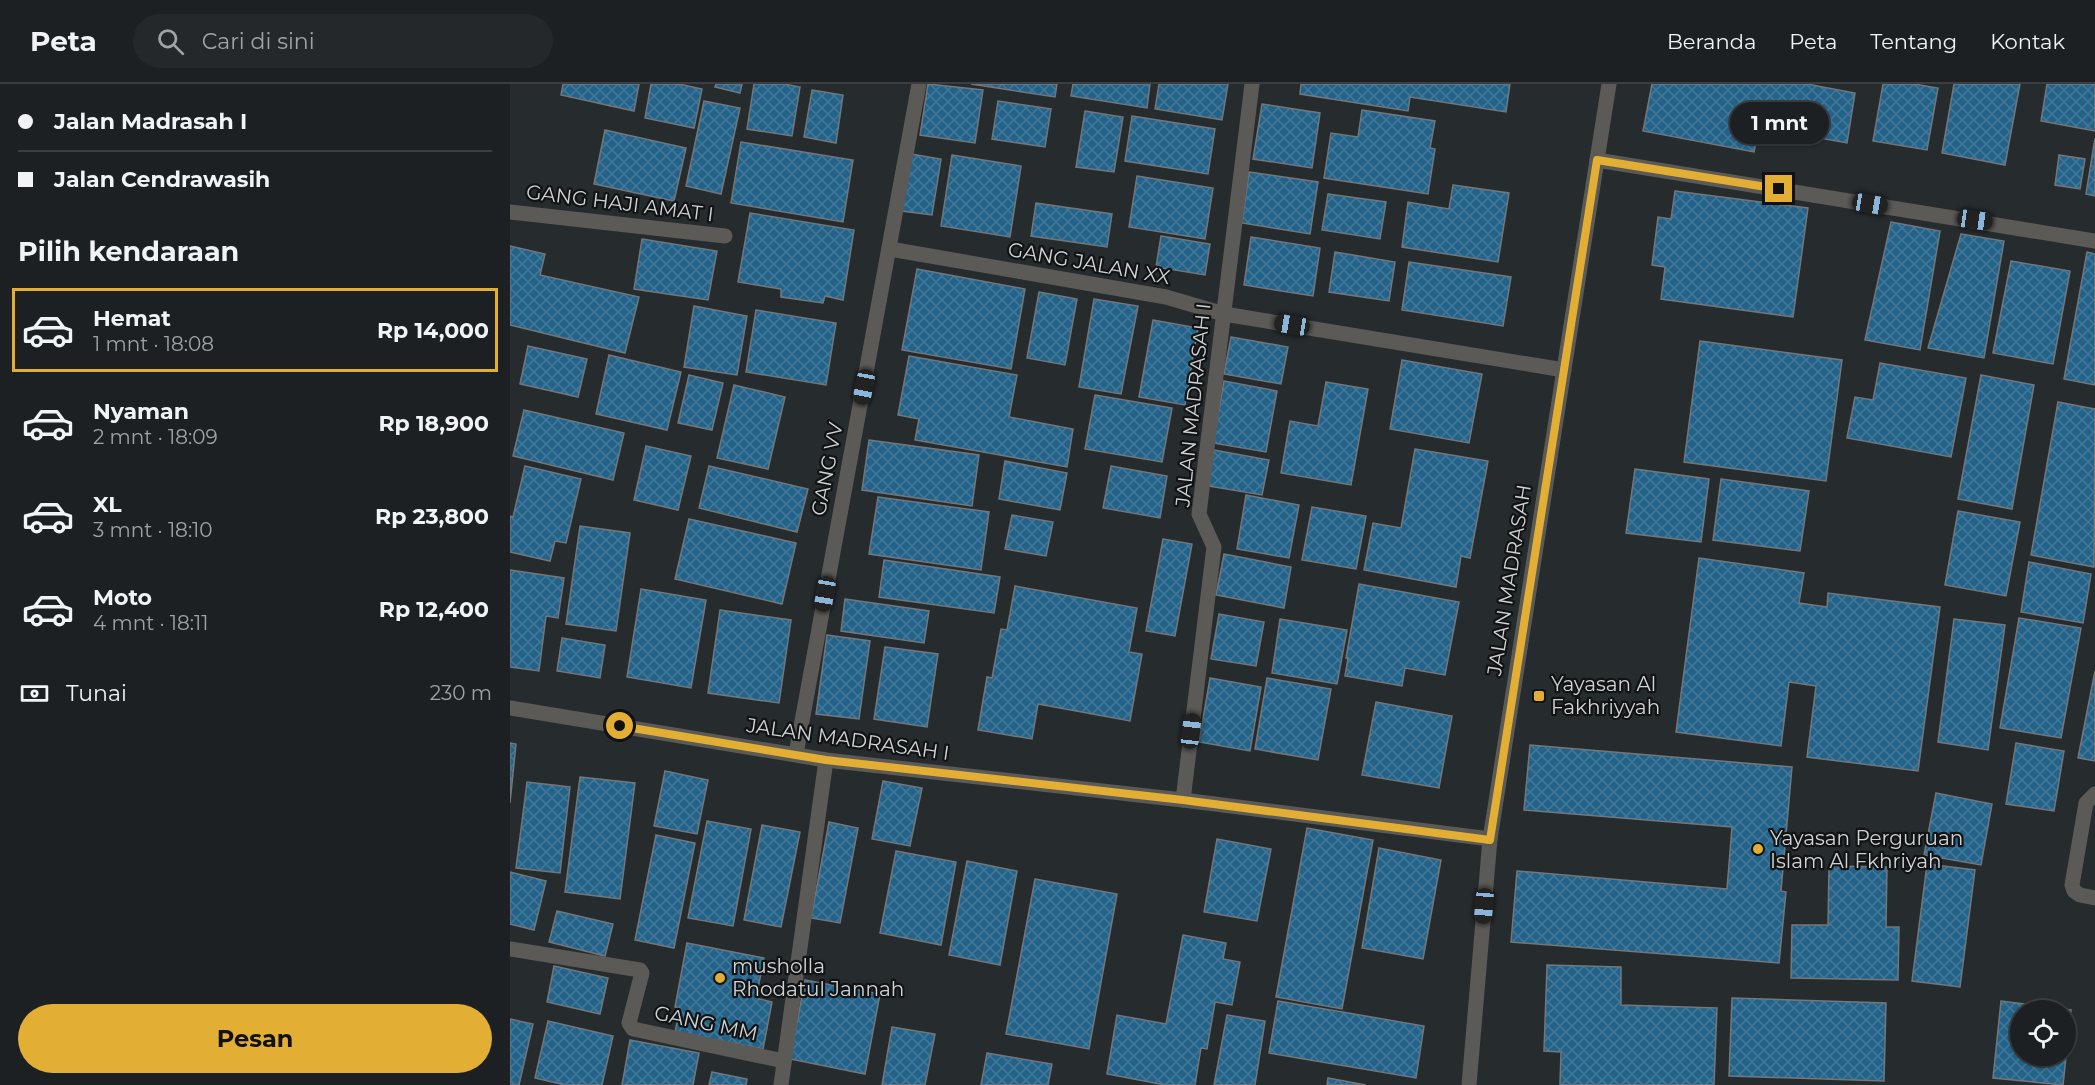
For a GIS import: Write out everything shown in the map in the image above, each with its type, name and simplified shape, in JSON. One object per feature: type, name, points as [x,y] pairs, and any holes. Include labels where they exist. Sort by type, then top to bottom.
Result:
[{"type":"street","name":"GANG VV","points":[[796,754],[919,84]]},
{"type":"street","name":"JALAN MADRASAH I","points":[[1183,800],[1214,547],[1199,514],[1252,84]]},
{"type":"street","name":"JALAN MADRASAH","points":[[1469,1085],[1490,840],[1609,84]]},
{"type":"street","points":[[1597,160],[2095,241]]},
{"type":"street","name":"GANG HAJI AMAT I","points":[[510,212],[725,236]]},
{"type":"street","name":"GANG JALAN XX","points":[[890,249],[1166,297],[1224,314],[1564,370]]},
{"type":"street","name":"JALAN MADRASAH I","points":[[510,708],[826,760],[1183,800],[1490,840]]},
{"type":"street","points":[[781,1085],[826,760]]},
{"type":"street","points":[[2094,795],[2086,803],[2072,885],[2074,891],[2080,895],[2095,898]]},
{"type":"street","name":"GANG MM","points":[[510,949],[640,970],[642,975],[629,1023],[633,1029],[784,1061]]},
{"type":"building","points":[[563,84],[639,84],[634,111],[561,95]]},
{"type":"building","points":[[651,84],[679,84],[702,89],[694,128],[645,118]]},
{"type":"building","points":[[716,84],[742,84],[740,93],[715,87]]},
{"type":"building","points":[[754,84],[784,84],[800,87],[792,136],[747,129]]},
{"type":"building","points":[[928,84],[983,90],[975,143],[920,135]]},
{"type":"building","points":[[971,84],[1057,84],[1055,97]]},
{"type":"building","points":[[1073,84],[1150,84],[1147,108],[1071,96]]},
{"type":"building","points":[[1159,84],[1228,84],[1222,120],[1155,109]]},
{"type":"building","points":[[1301,84],[1510,84],[1506,112],[1410,97],[1408,111],[1300,94]]},
{"type":"building","points":[[1652,84],[1807,84],[1855,93],[1847,143],[1759,127],[1754,152],[1643,131]]},
{"type":"building","points":[[1883,84],[1914,84],[1938,88],[1927,150],[1873,141]]},
{"type":"building","points":[[1954,84],[2020,84],[2005,165],[1942,153]]},
{"type":"building","points":[[2047,84],[2095,84],[2095,131],[2041,121]]},
{"type":"building","points":[[812,90],[843,95],[836,143],[804,137]]},
{"type":"building","points":[[704,101],[740,108],[721,194],[686,186]]},
{"type":"building","points":[[998,101],[1051,109],[1045,147],[992,139]]},
{"type":"building","points":[[1262,104],[1320,113],[1312,168],[1253,159]]},
{"type":"building","points":[[1362,110],[1435,121],[1430,148],[1435,149],[1428,194],[1324,178],[1331,133],[1358,137]]},
{"type":"building","points":[[1085,111],[1123,117],[1114,172],[1076,167]]},
{"type":"building","points":[[1132,116],[1215,129],[1208,174],[1125,161]]},
{"type":"building","points":[[605,130],[686,148],[674,201],[594,184]]},
{"type":"building","points":[[2095,138],[2095,196],[2086,194]]},
{"type":"building","points":[[741,142],[853,160],[843,222],[731,203]]},
{"type":"building","points":[[911,154],[941,159],[932,215],[902,211]]},
{"type":"building","points":[[952,155],[1021,166],[1010,237],[941,226]]},
{"type":"building","points":[[2059,155],[2085,159],[2080,189],[2055,185]]},
{"type":"building","points":[[1249,172],[1318,182],[1310,234],[1242,223]]},
{"type":"building","points":[[1137,176],[1213,188],[1205,239],[1129,227]]},
{"type":"building","points":[[1453,185],[1509,193],[1498,262],[1402,247],[1408,202],[1449,209]]},
{"type":"building","points":[[1675,191],[1808,208],[1793,317],[1661,299],[1665,267],[1652,265],[1658,217],[1671,219]]},
{"type":"building","points":[[1328,194],[1386,202],[1380,239],[1322,230]]},
{"type":"building","points":[[1036,203],[1112,214],[1107,247],[1031,236]]},
{"type":"building","points":[[750,213],[854,230],[843,300],[825,296],[823,303],[781,297],[781,289],[738,282]]},
{"type":"building","points":[[1891,222],[1940,231],[1920,350],[1865,340]]},
{"type":"building","points":[[1961,234],[2004,241],[1984,358],[1928,348]]},
{"type":"building","points":[[1161,236],[1210,244],[1205,275],[1156,267]]},
{"type":"building","points":[[1251,237],[1320,248],[1313,296],[1244,285]]},
{"type":"building","points":[[642,239],[717,251],[708,300],[634,289]]},
{"type":"building","points":[[510,246],[545,254],[540,275],[639,297],[625,353],[510,325]]},
{"type":"building","points":[[1335,252],[1395,262],[1389,301],[1329,292]]},
{"type":"building","points":[[2087,252],[2095,254],[2095,385],[2064,379]]},
{"type":"building","points":[[2011,261],[2070,271],[2053,364],[1993,353]]},
{"type":"building","points":[[1409,262],[1511,277],[1503,326],[1402,310]]},
{"type":"building","points":[[917,269],[1025,289],[1011,369],[902,350]]},
{"type":"building","points":[[1039,292],[1077,299],[1065,365],[1027,358]]},
{"type":"building","points":[[1094,299],[1138,306],[1121,394],[1079,387]]},
{"type":"building","points":[[694,306],[747,316],[737,375],[684,367]]},
{"type":"building","points":[[756,310],[836,323],[826,385],[746,372]]},
{"type":"building","points":[[1153,320],[1198,328],[1185,405],[1139,397]]},
{"type":"building","points":[[1231,337],[1288,347],[1281,384],[1224,374]]},
{"type":"building","points":[[1700,341],[1842,360],[1826,481],[1684,462]]},
{"type":"building","points":[[528,346],[587,359],[578,397],[520,384]]},
{"type":"building","points":[[609,355],[681,372],[667,430],[596,414]]},
{"type":"building","points":[[909,356],[1017,375],[1009,417],[1073,429],[1067,467],[915,440],[919,419],[898,415]]},
{"type":"building","points":[[1402,360],[1482,374],[1469,443],[1390,429]]},
{"type":"building","points":[[1880,363],[1966,378],[1951,457],[1847,438],[1855,397],[1873,400]]},
{"type":"building","points":[[689,375],[723,383],[712,430],[678,423]]},
{"type":"building","points":[[1981,375],[2034,385],[2012,509],[1958,499]]},
{"type":"building","points":[[1224,381],[1277,391],[1266,452],[1213,443]]},
{"type":"building","points":[[1326,382],[1368,389],[1351,485],[1281,473],[1290,421],[1318,426]]},
{"type":"building","points":[[734,385],[785,397],[768,469],[717,458]]},
{"type":"building","points":[[1095,395],[1172,408],[1162,462],[1085,449]]},
{"type":"building","points":[[2058,402],[2095,409],[2094,567],[2031,555]]},
{"type":"building","points":[[524,410],[624,433],[613,480],[513,456]]},
{"type":"building","points":[[869,440],[979,455],[972,506],[862,490]]},
{"type":"building","points":[[646,446],[691,456],[678,510],[634,500]]},
{"type":"building","points":[[1415,449],[1488,461],[1470,558],[1461,556],[1456,587],[1364,570],[1373,523],[1401,528]]},
{"type":"building","points":[[1214,450],[1269,460],[1262,495],[1208,486]]},
{"type":"building","points":[[1005,461],[1067,473],[1060,510],[999,499]]},
{"type":"building","points":[[525,466],[581,479],[566,543],[555,541],[550,561],[510,552],[510,516],[513,517]]},
{"type":"building","points":[[709,466],[808,489],[797,532],[699,508]]},
{"type":"building","points":[[1111,466],[1167,476],[1160,518],[1103,508]]},
{"type":"building","points":[[1635,469],[1709,479],[1701,542],[1626,533]]},
{"type":"building","points":[[1721,479],[1809,491],[1800,551],[1713,540]]},
{"type":"building","points":[[1246,495],[1299,505],[1289,558],[1237,549]]},
{"type":"building","points":[[878,497],[989,512],[981,570],[869,554]]},
{"type":"building","points":[[1312,507],[1366,516],[1356,569],[1302,560]]},
{"type":"building","points":[[1958,511],[2020,522],[2006,596],[1945,585]]},
{"type":"building","points":[[1012,515],[1053,522],[1046,556],[1005,549]]},
{"type":"building","points":[[689,519],[796,543],[782,604],[675,579]]},
{"type":"building","points":[[580,526],[630,533],[616,631],[566,624]]},
{"type":"building","points":[[1163,539],[1192,544],[1175,636],[1146,631]]},
{"type":"building","points":[[1224,554],[1291,567],[1284,608],[1216,595]]},
{"type":"building","points":[[1699,558],[1804,573],[1799,603],[1827,607],[1828,593],[1940,607],[1918,771],[1807,757],[1816,686],[1789,682],[1781,746],[1676,732]]},
{"type":"building","points":[[884,560],[1000,577],[994,613],[879,597]]},
{"type":"building","points":[[2029,562],[2091,574],[2083,623],[2021,612]]},
{"type":"building","points":[[510,570],[564,578],[558,618],[546,616],[539,671],[510,667]]},
{"type":"building","points":[[1359,584],[1459,602],[1445,675],[1405,668],[1402,686],[1345,676]]},
{"type":"building","points":[[1015,586],[1137,608],[1129,652],[1142,654],[1130,721],[1038,704],[1032,739],[978,730],[987,677],[992,678],[1001,629],[1007,630]]},
{"type":"building","points":[[641,589],[706,600],[691,688],[627,677]]},
{"type":"building","points":[[845,599],[929,611],[924,643],[841,631]]},
{"type":"building","points":[[720,610],[791,620],[779,703],[708,693]]},
{"type":"building","points":[[1219,614],[1264,622],[1256,666],[1211,659]]},
{"type":"building","points":[[2019,618],[2081,628],[2061,738],[2000,728]]},
{"type":"building","points":[[1280,619],[1347,630],[1337,684],[1272,673]]},
{"type":"building","points":[[1954,619],[2005,625],[1988,750],[1938,742]]},
{"type":"building","points":[[827,635],[870,641],[859,719],[816,714]]},
{"type":"building","points":[[562,638],[605,645],[600,678],[557,671]]},
{"type":"building","points":[[885,647],[938,654],[927,727],[874,719]]},
{"type":"building","points":[[2095,671],[2095,761],[2078,758]]},
{"type":"building","points":[[1210,678],[1261,687],[1250,751],[1199,742]]},
{"type":"building","points":[[1267,678],[1331,689],[1318,760],[1255,749]]},
{"type":"building","points":[[1376,702],[1452,716],[1439,788],[1362,775]]},
{"type":"building","points":[[510,743],[516,744],[510,803]]},
{"type":"building","points":[[2016,743],[2064,751],[2054,811],[2006,804]]},
{"type":"building","name":"Yayasan Perguruan Islam Al Fkhriyah","points":[[1530,745],[1792,767],[1781,891],[1786,892],[1779,963],[1511,942],[1517,871],[1727,889],[1732,827],[1524,810]]},
{"type":"building","points":[[665,771],[708,780],[697,834],[654,826]]},
{"type":"building","points":[[580,777],[635,783],[620,899],[565,892]]},
{"type":"building","points":[[883,781],[922,788],[910,846],[872,839]]},
{"type":"building","points":[[527,782],[570,787],[560,873],[516,868]]},
{"type":"building","points":[[1936,793],[1992,804],[1981,865],[1924,855]]},
{"type":"building","points":[[707,821],[751,829],[733,926],[688,918]]},
{"type":"building","points":[[829,822],[858,828],[840,923],[811,918]]},
{"type":"building","points":[[762,825],[800,832],[781,927],[744,920]]},
{"type":"building","points":[[1307,828],[1373,840],[1342,1009],[1276,997]]},
{"type":"building","points":[[656,835],[695,843],[674,948],[635,940]]},
{"type":"building","points":[[1217,839],[1271,849],[1257,921],[1204,912]]},
{"type":"building","points":[[1379,848],[1441,860],[1423,959],[1362,948]]},
{"type":"building","points":[[896,851],[956,862],[941,945],[880,933]]},
{"type":"building","points":[[967,861],[1017,871],[1000,965],[949,955]]},
{"type":"building","points":[[1927,864],[1975,870],[1960,987],[1912,981]]},
{"type":"building","points":[[1829,866],[1887,867],[1886,927],[1899,927],[1898,980],[1791,978],[1792,925],[1828,925]]},
{"type":"building","points":[[510,872],[546,881],[534,930],[510,924]]},
{"type":"building","points":[[1035,879],[1117,894],[1089,1049],[1006,1034]]},
{"type":"building","points":[[557,911],[613,924],[605,956],[549,942]]},
{"type":"building","points":[[1183,935],[1226,943],[1223,959],[1240,962],[1232,1005],[1215,1002],[1207,1049],[1201,1048],[1195,1085],[1165,1085],[1107,1074],[1117,1015],[1166,1024]]},
{"type":"building","name":"musholla Rhodatul Jannah","points":[[687,943],[764,958],[756,998],[772,1002],[763,1049],[675,1032],[680,1008],[675,1007]]},
{"type":"building","points":[[1547,965],[1621,967],[1621,1005],[1717,1008],[1714,1085],[1560,1085],[1561,1052],[1544,1051]]},
{"type":"building","points":[[554,966],[608,978],[600,1014],[547,1002]]},
{"type":"building","points":[[805,980],[880,994],[865,1074],[790,1059]]},
{"type":"building","points":[[1732,998],[1886,1003],[1884,1081],[1729,1076]]},
{"type":"building","points":[[1278,1001],[1424,1026],[1416,1078],[1269,1053]]},
{"type":"building","points":[[2001,1001],[2010,1002],[2010,1066],[2065,1066],[2063,1085],[1993,1078]]},
{"type":"building","points":[[1227,1015],[1265,1021],[1255,1085],[1214,1085]]},
{"type":"building","points":[[510,1019],[533,1024],[519,1085],[510,1085]]},
{"type":"building","points":[[548,1021],[613,1036],[602,1085],[565,1085],[535,1078]]},
{"type":"building","points":[[892,1027],[935,1034],[925,1085],[882,1085]]},
{"type":"building","points":[[630,1040],[699,1053],[693,1085],[622,1085]]},
{"type":"building","points":[[987,1053],[1052,1064],[1048,1085],[981,1085]]},
{"type":"building","points":[[712,1072],[747,1079],[746,1085],[709,1085]]},
{"type":"building","points":[[1328,1078],[1366,1085],[1327,1085]]},
{"type":"place","name":"Yayasan Al Fakhriyyah","points":[[1539,696]]},
{"type":"place","name":"Yayasan Perguruan Islam Al Fkhriyah","points":[[1758,849]]},
{"type":"place","name":"musholla Rhodatul Jannah","points":[[720,978]]},
{"type":"route","points":[[620,726],[826,760],[1183,800],[1490,840],[1597,160],[1779,189]]}]
